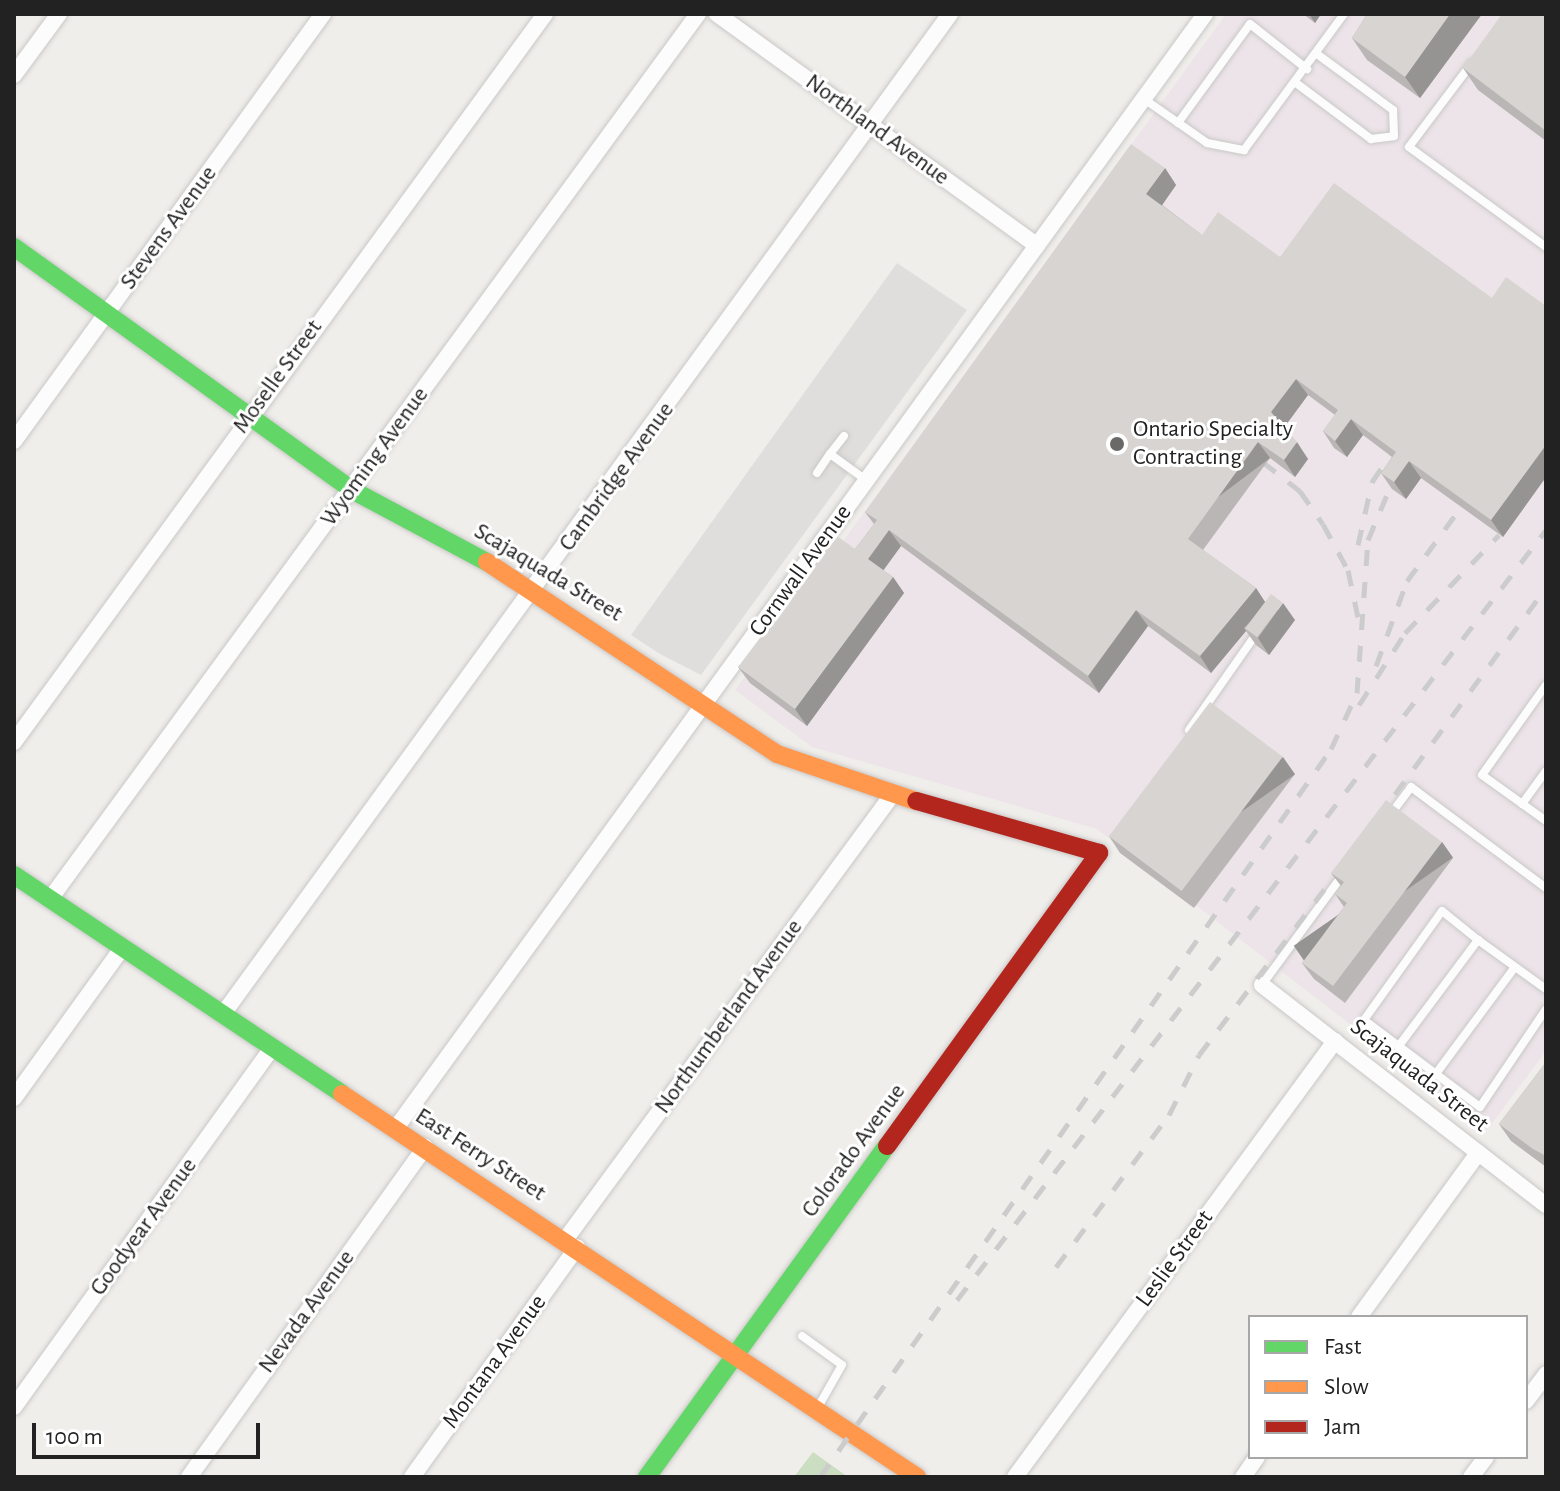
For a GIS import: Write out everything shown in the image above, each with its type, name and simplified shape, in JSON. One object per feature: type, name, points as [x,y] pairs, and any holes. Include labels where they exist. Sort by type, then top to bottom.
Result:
[{"type":"street","points":[[14,75],[59,14]]},
{"type":"street","name":"Stevens Avenue","points":[[14,441],[323,14]]},
{"type":"street","name":"Moselle Street","points":[[14,742],[545,14]]},
{"type":"street","name":"Wyoming Avenue","points":[[50,899],[698,14]]},
{"type":"street","name":"Northland Avenue","points":[[717,14],[1037,246]]},
{"type":"street","name":"Cambridge Avenue","points":[[223,1014],[537,588],[950,14]]},
{"type":"street","name":"Cornwall Avenue","points":[[396,1128],[1205,14]]},
{"type":"street","name":"Scajaquada Street","points":[[14,247],[352,490],[537,588],[808,769],[892,795],[1103,848]]},
{"type":"street","name":"Northumberland Avenue","points":[[571,1244],[892,795]]},
{"type":"street","name":"Colorado Avenue","points":[[647,1477],[1103,848]]},
{"type":"street","name":"East Ferry Street","points":[[14,875],[738,1354],[917,1477]]},
{"type":"street","points":[[14,1098],[123,947]]},
{"type":"street","name":"Scajaquada Street","points":[[1262,985],[1546,1205]]},
{"type":"street","name":"Leslie Street","points":[[1015,1477],[1335,1041]]},
{"type":"street","name":"Goodyear Avenue","points":[[14,1407],[273,1047]]},
{"type":"street","name":"Nevada Avenue","points":[[189,1477],[425,1147]]},
{"type":"street","points":[[1360,1315],[1478,1153]]},
{"type":"street","name":"Montana Avenue","points":[[412,1477],[571,1244]]},
{"type":"street","points":[[1528,1398],[1546,1374]]},
{"type":"street","points":[[1243,1477],[1256,1459]]},
{"type":"street","points":[[1471,1477],[1484,1459]]},
{"type":"lane","points":[[1178,123],[1250,24],[1253,14]]},
{"type":"lane","points":[[1144,99],[1207,143],[1244,150],[1307,69],[1344,14]]},
{"type":"lane","points":[[1250,24],[1307,69]]},
{"type":"lane","points":[[1409,147],[1481,50]]},
{"type":"lane","points":[[1317,54],[1393,110],[1394,136]]},
{"type":"lane","points":[[1296,83],[1371,139],[1394,136],[1546,247]]},
{"type":"lane","points":[[817,473],[844,436]]},
{"type":"lane","points":[[830,454],[867,480]]},
{"type":"lane","points":[[1184,738],[1264,622]]},
{"type":"lane","points":[[1546,685],[1482,775],[1546,821]]},
{"type":"lane","points":[[1522,804],[1546,771]]},
{"type":"lane","points":[[1384,823],[1411,787],[1546,888]]},
{"type":"lane","points":[[1262,985],[1356,858]]},
{"type":"lane","points":[[1546,989],[1442,911],[1364,1020],[1480,1107],[1546,1009]]},
{"type":"lane","points":[[1398,1047],[1478,940]]},
{"type":"lane","points":[[1435,1075],[1515,967]]},
{"type":"lane","points":[[802,1336],[842,1365],[817,1408]]},
{"type":"shaded area","points":[[1226,14],[1546,14],[1546,1051],[1487,1130],[1097,829],[812,747],[735,690]]},
{"type":"shaded area","points":[[897,263],[967,310],[701,675],[631,635]]},
{"type":"green space","points":[[813,1452],[848,1477],[794,1477]]},
{"type":"building","points":[[1367,14],[1450,14],[1405,77],[1352,38]]},
{"type":"building","points":[[1502,14],[1546,14],[1546,131],[1463,68]]},
{"type":"building","name":"Ontario Specialty Contracting","points":[[1131,144],[1165,168],[1146,194],[1202,235],[1218,212],[1280,257],[1334,183],[1492,298],[1506,277],[1546,306],[1546,445],[1491,520],[1409,461],[1394,482],[1381,473],[1396,452],[1351,419],[1335,441],[1323,431],[1338,410],[1296,379],[1271,412],[1297,442],[1284,460],[1258,442],[1188,539],[1256,588],[1200,656],[1136,610],[1088,676],[889,530],[868,559],[893,577],[795,709],[738,667],[837,536],[855,549],[877,520],[865,512]]},
{"type":"building","points":[[1271,594],[1283,603],[1257,637],[1245,628]]},
{"type":"building","points":[[1210,702],[1283,757],[1182,891],[1109,836]]},
{"type":"building","points":[[1386,800],[1442,842],[1333,986],[1302,963],[1347,903],[1335,894],[1344,882],[1331,873]]},
{"type":"building","points":[[1546,1062],[1546,1156],[1499,1124]]},
{"type":"railway","points":[[1358,545],[1372,482],[1390,455]]},
{"type":"railway","points":[[1263,462],[1300,491],[1323,524],[1348,570],[1358,617]]},
{"type":"railway","points":[[820,1477],[1331,749],[1357,693],[1368,540],[1399,466]]},
{"type":"railway","points":[[1376,666],[1407,581],[1461,507]]},
{"type":"railway","points":[[957,1300],[1546,530]]},
{"type":"railway","points":[[1359,705],[1405,633],[1499,535]]},
{"type":"railway","points":[[1376,820],[1546,588]]},
{"type":"railway","points":[[1056,1267],[1169,1115],[1199,1055],[1347,859]]},
{"type":"traffic: fast","points":[[14,247],[352,490],[487,562]]},
{"type":"traffic: fast","points":[[14,875],[342,1094]]},
{"type":"traffic: fast","points":[[647,1477],[887,1146]]},
{"type":"traffic: slow","points":[[487,562],[777,754],[916,801]]},
{"type":"traffic: slow","points":[[342,1094],[917,1477]]},
{"type":"traffic: jam","points":[[887,1146],[1099,853],[916,801]]},
{"type":"place","name":"Ontario Specialty Contracting","points":[[1117,444]]}]
